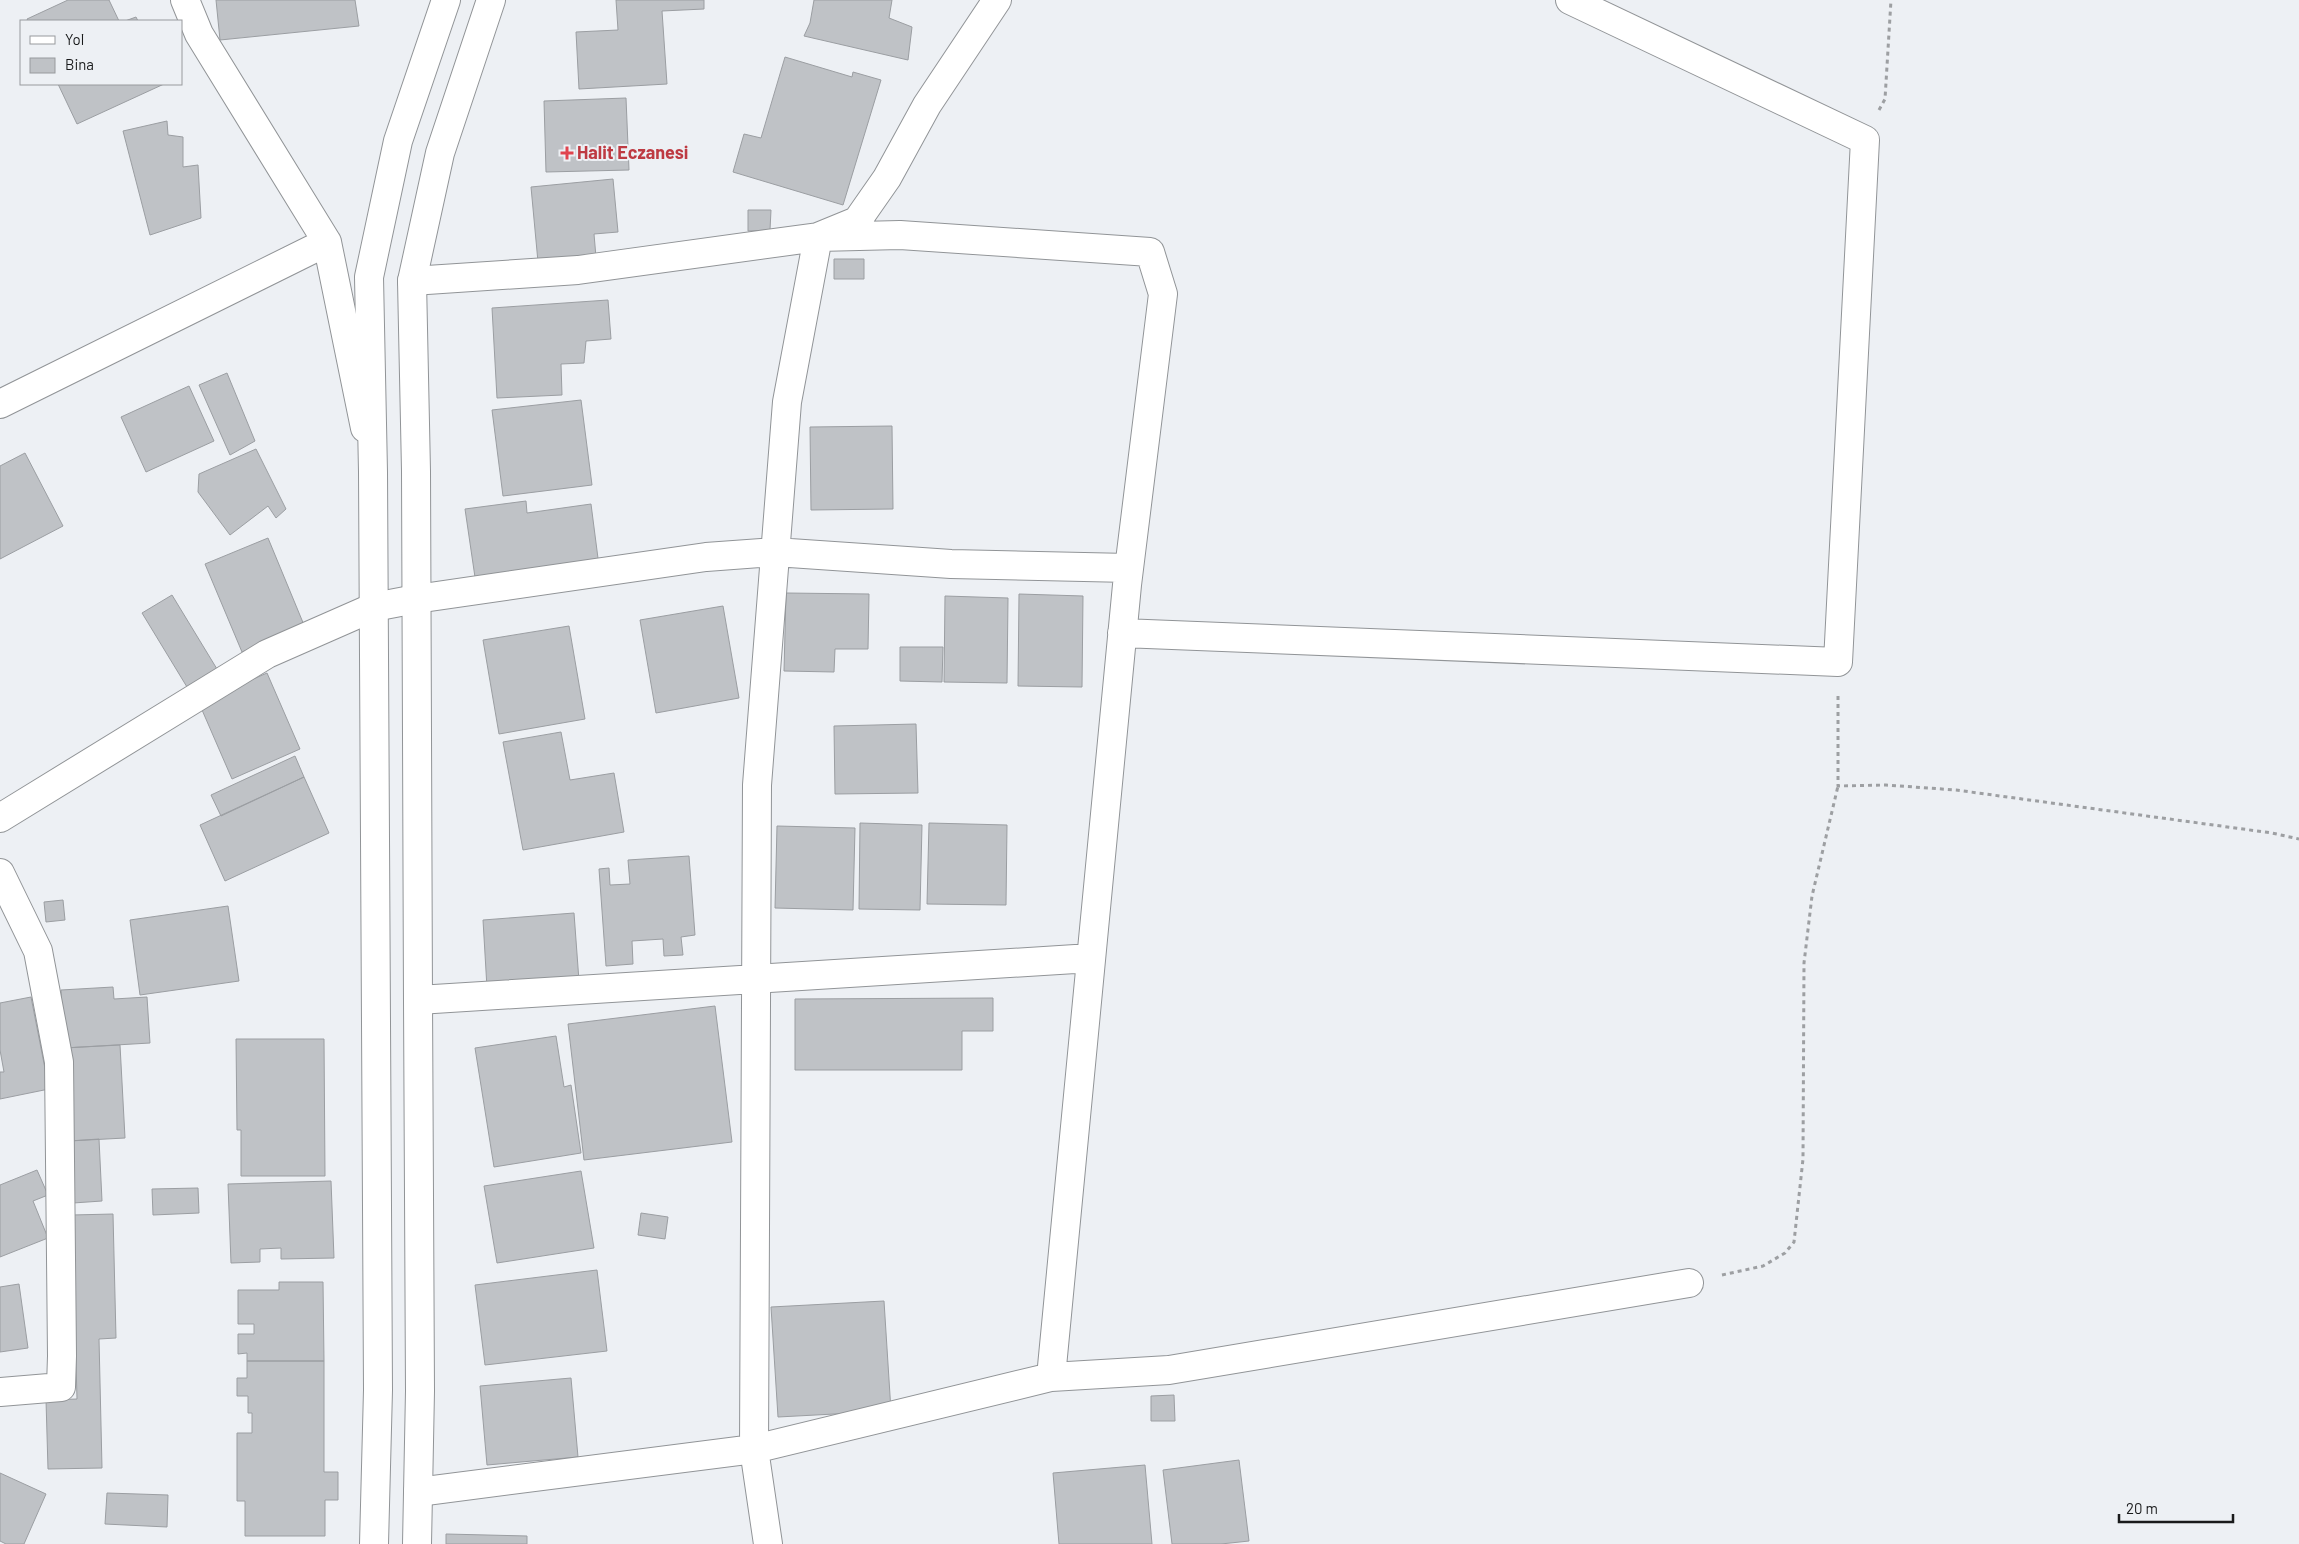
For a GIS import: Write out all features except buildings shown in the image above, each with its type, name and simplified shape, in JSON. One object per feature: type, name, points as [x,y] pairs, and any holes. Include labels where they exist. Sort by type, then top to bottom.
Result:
[{"type":"street","points":[[185,0],[199,34],[328,242],[373,472]]},
{"type":"street","points":[[374,1544],[378,1380],[373,472],[369,277],[398,141],[446,0]]},
{"type":"street","points":[[417,1544],[420,1390],[416,599],[412,281],[440,153],[491,0]]},
{"type":"street","points":[[818,237],[857,221],[887,178],[927,105],[997,0]]},
{"type":"street","points":[[1122,633],[1838,662],[1864,140],[1570,0]]},
{"type":"street","points":[[412,281],[578,270],[818,237],[900,235],[1150,252],[1163,294],[1122,633],[1051,1377]]},
{"type":"street","points":[[768,1544],[754,1448],[756,785],[787,402],[818,237]]},
{"type":"street","points":[[0,404],[328,242]]},
{"type":"street","points":[[0,818],[267,654],[374,607],[416,599],[706,557],[775,552],[951,564],[1129,568]]},
{"type":"street","points":[[0,873],[38,951],[59,1062],[62,1356],[61,1387],[0,1392]]},
{"type":"street","points":[[418,1000],[1091,958]]},
{"type":"street","points":[[418,1492],[754,1448],[1051,1377],[1169,1370],[1689,1283]]},
{"type":"path","points":[[1864,140],[1885,99],[1891,0]]},
{"type":"path","points":[[1689,1283],[1763,1266],[1785,1253],[1794,1242],[1803,1159],[1804,963],[1812,896],[1838,786],[1838,662]]},
{"type":"path","points":[[1838,786],[1886,786],[1956,790],[2272,833],[2299,839]]},
{"type":"place","name":"Halit Eczanesi","points":[[567,153]]}]
